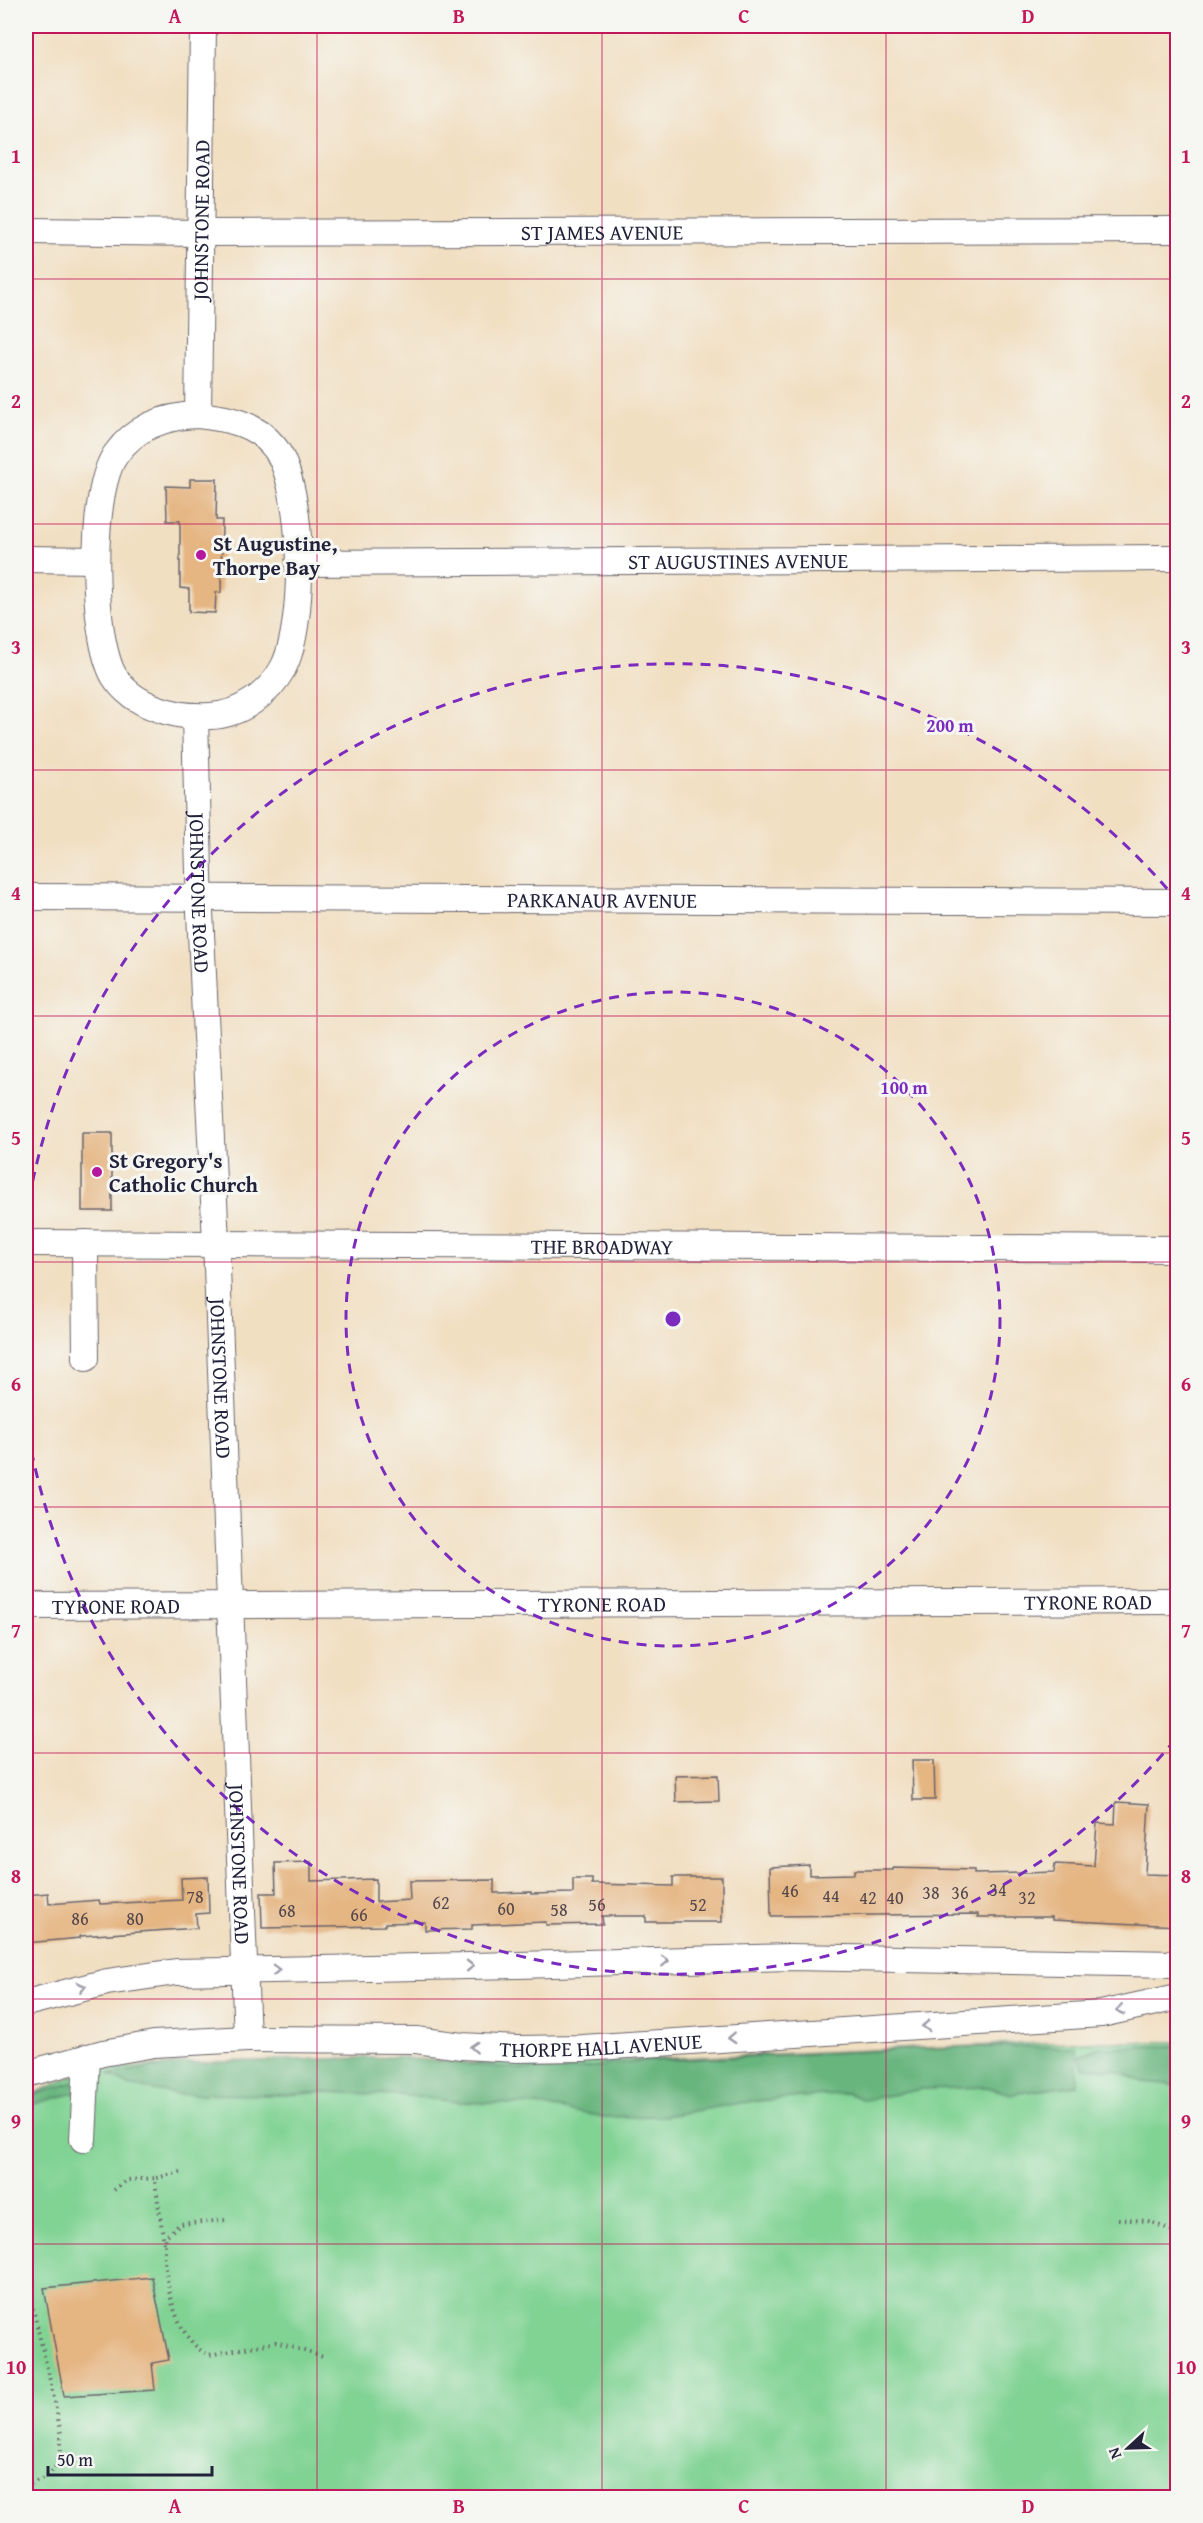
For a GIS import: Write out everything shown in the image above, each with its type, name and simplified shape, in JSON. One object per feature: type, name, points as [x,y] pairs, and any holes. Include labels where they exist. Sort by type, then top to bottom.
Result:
[{"type":"street","name":"JOHNSTONE ROAD","points":[[198,415],[203,26]]},
{"type":"street","name":"ST JAMES AVENUE","points":[[26,231],[202,233],[1178,230]]},
{"type":"street","points":[[198,415],[239,422],[260,432],[284,462],[292,486],[296,513],[297,597],[290,652],[272,686],[254,701],[236,710],[213,716],[172,714],[139,699],[115,677],[103,641],[96,560],[102,496],[114,456],[132,436],[159,420],[198,415]]},
{"type":"street","name":"ST AUGUSTINES AVENUE","points":[[298,563],[1178,558]]},
{"type":"street","points":[[26,559],[96,560]]},
{"type":"street","name":"JOHNSTONE ROAD","points":[[195,716],[200,898],[216,1242],[247,2039]]},
{"type":"street","name":"PARKANAUR AVENUE","points":[[26,897],[1178,902]]},
{"type":"street","name":"THE BROADWAY","points":[[26,1243],[216,1242],[1178,1249]]},
{"type":"street","points":[[85,1243],[86,1358]]},
{"type":"street","name":"TYRONE ROAD","points":[[26,1606],[230,1603],[1178,1601]]},
{"type":"street","points":[[26,2003],[106,1982],[176,1972],[790,1957],[1178,1964]]},
{"type":"street","name":"THORPE HALL AVENUE","points":[[26,2073],[87,2057],[154,2044],[247,2039],[416,2040],[462,2046],[517,2049],[583,2048],[1101,2014],[1178,1997]]},
{"type":"street","points":[[83,2139],[87,2057]]},
{"type":"path","points":[[114,2190],[127,2180],[156,2178],[181,2172]]},
{"type":"path","points":[[156,2178],[156,2193],[172,2306],[178,2324],[189,2341],[199,2351],[208,2355],[276,2342],[326,2358]]},
{"type":"path","points":[[1118,2219],[1148,2221],[1178,2233]]},
{"type":"path","points":[[165,2246],[166,2236],[180,2224],[225,2220]]},
{"type":"path","points":[[26,2279],[55,2402],[61,2434],[61,2450],[55,2468],[47,2476],[26,2486]]},
{"type":"green space","points":[[1075,2042],[1177,2042],[1177,2497],[26,2497],[26,2097],[85,2071],[147,2066],[581,2062]]},
{"type":"green space","points":[[1177,2046],[1177,2085],[1143,2082],[1116,2070],[1083,2068],[1079,2056],[1100,2047]]},
{"type":"green space","points":[[962,2047],[1076,2047],[1078,2085],[1011,2094],[987,2087],[922,2089],[864,2100],[847,2093],[746,2102],[665,2116],[605,2117],[537,2105],[459,2102],[400,2095],[324,2092],[285,2095],[176,2094],[129,2085],[109,2074],[186,2063],[394,2057],[522,2069],[574,2069],[645,2061]]},
{"type":"green space","points":[[87,2078],[86,2090],[26,2106],[26,2097]]},
{"type":"building","name":"St Augustine, Thorpe Bay","points":[[190,479],[217,479],[216,520],[222,520],[221,593],[216,592],[215,613],[189,612],[189,589],[180,588],[180,521],[167,521],[166,486],[190,487]]},
{"type":"building","name":"St Gregory's Catholic Church","points":[[82,1133],[112,1133],[112,1211],[82,1211]]},
{"type":"building","points":[[912,1760],[934,1760],[935,1800],[913,1800]]},
{"type":"building","points":[[718,1775],[719,1801],[676,1802],[675,1776]]},
{"type":"building","points":[[1116,1802],[1149,1804],[1145,1874],[1178,1875],[1178,1926],[1052,1920],[1052,1917],[978,1917],[978,1914],[771,1916],[770,1867],[809,1865],[809,1875],[854,1874],[854,1870],[893,1870],[893,1868],[974,1870],[974,1874],[1025,1873],[1054,1872],[1055,1864],[1094,1866],[1097,1823],[1115,1824]]},
{"type":"building","points":[[311,1862],[311,1881],[376,1879],[376,1902],[410,1900],[409,1881],[494,1880],[494,1893],[531,1892],[531,1894],[573,1893],[573,1879],[592,1879],[592,1884],[673,1886],[673,1877],[722,1877],[722,1922],[646,1922],[646,1916],[602,1916],[603,1924],[546,1925],[546,1922],[472,1925],[472,1929],[425,1930],[425,1922],[385,1923],[385,1926],[262,1928],[261,1893],[276,1893],[275,1863]]},
{"type":"building","points":[[208,1877],[209,1913],[196,1914],[197,1928],[80,1936],[80,1938],[26,1943],[26,1895],[48,1893],[49,1904],[99,1900],[100,1904],[182,1900],[181,1878]]},
{"type":"building","points":[[152,2277],[169,2360],[152,2363],[155,2390],[64,2396],[44,2288]]},
{"type":"place","name":"St Augustine, Thorpe Bay","points":[[201,555]]},
{"type":"place","name":"St Gregory's Catholic Church","points":[[97,1172]]}]
